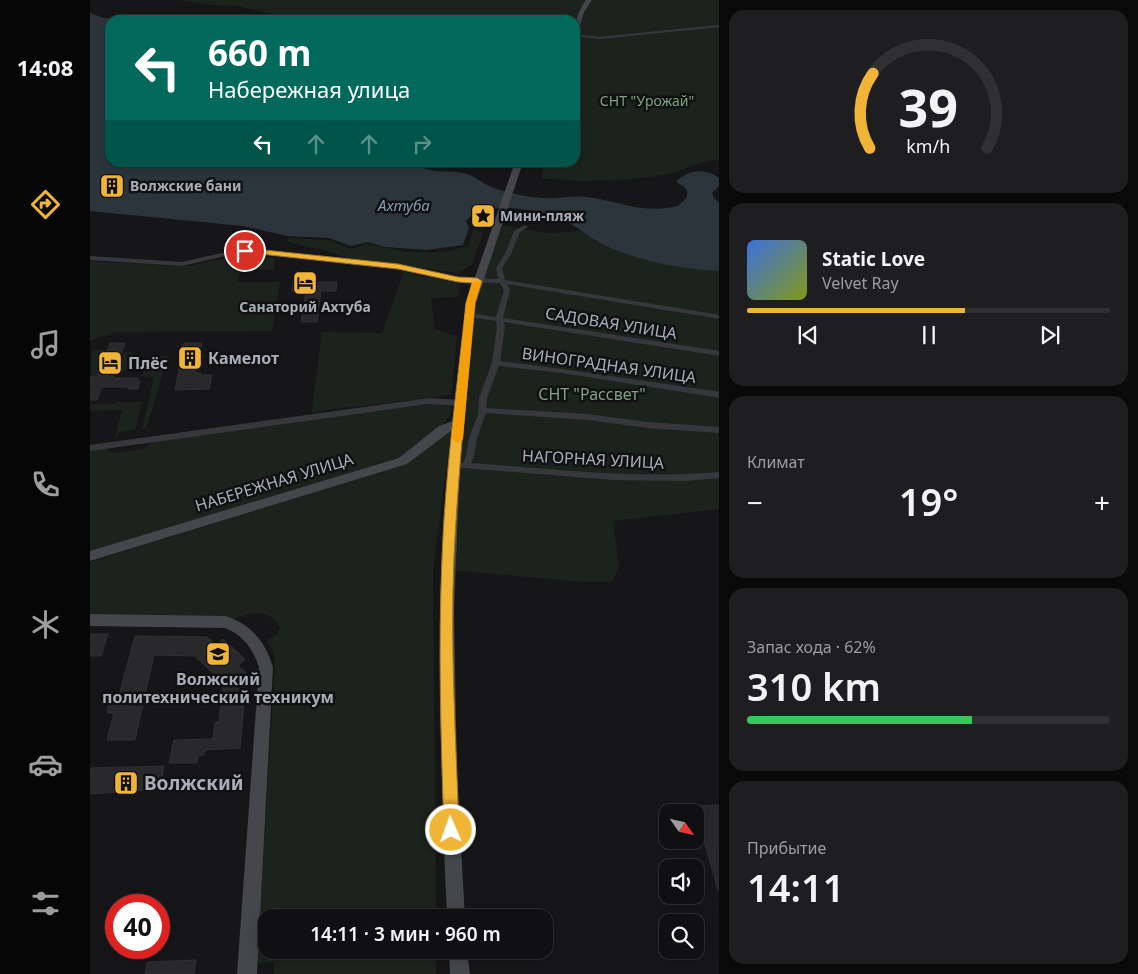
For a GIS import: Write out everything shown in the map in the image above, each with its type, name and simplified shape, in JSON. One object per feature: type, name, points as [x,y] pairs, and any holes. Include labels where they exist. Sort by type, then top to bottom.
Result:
[{"type":"street","points":[[580,16],[589,0]]},
{"type":"street","points":[[580,35],[600,38],[719,26]]},
{"type":"street","points":[[456,909],[449,776],[447,619],[448,558],[460,465],[459,424],[473,294],[517,167]]},
{"type":"street","points":[[460,465],[470,456],[473,438],[482,410],[483,398],[496,363],[501,326],[498,319],[507,290],[499,268],[508,254],[517,231],[525,227]]},
{"type":"street","points":[[90,258],[182,264],[239,251],[252,251],[398,267],[458,280],[503,282],[719,317]]},
{"type":"street","name":"САДОВАЯ УЛИЦА","points":[[470,315],[719,354]]},
{"type":"street","name":"ВИНОГРАДНАЯ УЛИЦА","points":[[496,363],[719,395]]},
{"type":"street","points":[[90,448],[429,401],[462,403]]},
{"type":"street","points":[[482,410],[587,417],[648,425],[719,430]]},
{"type":"street","name":"НАБЕРЕЖНАЯ УЛИЦА","points":[[90,556],[403,461],[415,454],[447,427],[459,424]]},
{"type":"street","name":"НАГОРНАЯ УЛИЦА","points":[[460,465],[477,468],[613,477],[684,478],[719,476]]},
{"type":"street","points":[[90,620],[225,622],[236,625],[251,638],[262,652],[266,667],[247,974]]},
{"type":"street","points":[[459,959],[460,974]]},
{"type":"green space","points":[[179,0],[587,0],[580,15],[278,15],[236,6],[211,5]]},
{"type":"green space","name":"СНТ \"Урожай\"","points":[[592,0],[719,0],[719,160],[704,162],[664,175],[634,179],[587,181],[541,178],[544,167],[580,167],[580,24],[584,11]]},
{"type":"green space","name":"СНТ \"Рассвет\"","points":[[503,225],[546,233],[582,231],[607,247],[719,270],[719,509],[613,521],[619,567],[612,582],[585,582],[451,570],[475,295]]},
{"type":"green space","points":[[474,229],[483,233],[472,264],[458,273],[346,258],[331,252],[286,241],[289,238],[329,240],[351,249],[367,244],[407,252],[445,252],[468,246]]},
{"type":"green space","points":[[243,254],[275,258],[274,270],[241,270],[237,282],[280,282],[272,331],[114,332],[90,341],[90,261],[177,266],[194,265]]},
{"type":"green space","points":[[404,272],[460,284],[458,297],[431,298],[435,329],[457,336],[451,395],[312,412],[322,332],[382,333]]},
{"type":"green space","points":[[92,350],[107,350],[99,372],[102,376],[90,377]]},
{"type":"green space","points":[[124,352],[132,352],[141,360],[141,363],[116,374]]},
{"type":"green space","points":[[149,356],[168,356],[146,429],[142,429],[154,377],[142,376],[146,365],[150,364],[151,359],[148,358]]},
{"type":"green space","points":[[116,402],[142,402],[135,430],[120,432],[114,441],[122,410],[90,411],[90,404],[115,404]]},
{"type":"green space","points":[[438,403],[450,407],[452,411],[448,418],[432,436],[406,456],[90,552],[90,450],[105,448],[114,453],[144,449],[152,442]]},
{"type":"green space","points":[[445,431],[451,432],[433,569],[436,909],[260,909],[275,661],[273,651],[267,641],[278,633],[280,628],[271,617],[259,613],[252,613],[232,620],[90,617],[90,562],[406,464]]},
{"type":"green space","points":[[258,946],[258,959],[436,959],[436,974],[274,974],[274,962],[257,963]]},
{"type":"water","name":"Ахтуба","points":[[90,13],[105,18],[105,167],[423,167],[435,171],[467,174],[490,187],[524,196],[548,198],[588,197],[653,209],[678,206],[687,197],[687,190],[676,182],[686,174],[703,171],[719,178],[719,186],[712,193],[719,203],[719,271],[691,269],[635,257],[602,244],[563,220],[531,210],[477,209],[466,221],[469,228],[463,245],[427,250],[385,247],[368,242],[351,246],[329,238],[287,236],[243,226],[90,211]]},
{"type":"building","points":[[293,282],[337,282],[336,291],[321,291],[317,322],[301,322],[306,291],[292,291]]},
{"type":"building","name":"Плёс","points":[[110,343],[125,343],[113,378],[138,378],[137,381],[140,381],[138,389],[102,387],[97,400],[90,400],[90,377],[98,376]]},
{"type":"building","name":"Камелот","points":[[184,343],[202,343],[195,373],[212,375],[209,389],[175,390]]},
{"type":"building","points":[[90,634],[108,634],[101,656],[90,656]]},
{"type":"building","points":[[135,636],[207,637],[216,645],[223,639],[245,659],[238,666],[247,673],[240,748],[205,750],[204,755],[198,756],[197,763],[169,763],[174,740],[213,739],[215,722],[219,722],[223,683],[195,656],[154,655],[135,740],[107,740],[114,713],[107,713],[111,695],[119,695]]},
{"type":"building","name":"Волжский","points":[[164,766],[160,789],[90,794],[90,768]]},
{"type":"building","points":[[719,805],[718,890],[704,841],[704,806]]},
{"type":"building","points":[[196,960],[194,974],[145,974],[147,962]]},
{"type":"slow traffic","points":[[457,439],[471,303],[477,283]]},
{"type":"place","name":"Волжские бани","points":[[112,186]]},
{"type":"place","name":"Мини-пляж","points":[[483,216]]},
{"type":"place","name":"Санаторий Ахтуба","points":[[305,283]]},
{"type":"place","name":"Камелот","points":[[190,358]]},
{"type":"place","name":"Плёс","points":[[110,363]]},
{"type":"place","name":"Волжский политехнический техникум","points":[[218,654]]},
{"type":"place","name":"Волжский","points":[[126,783]]},
{"type":"route","points":[[245,251],[398,267],[458,280],[477,281],[471,303],[454,465],[448,558],[448,704],[451,830]]}]
